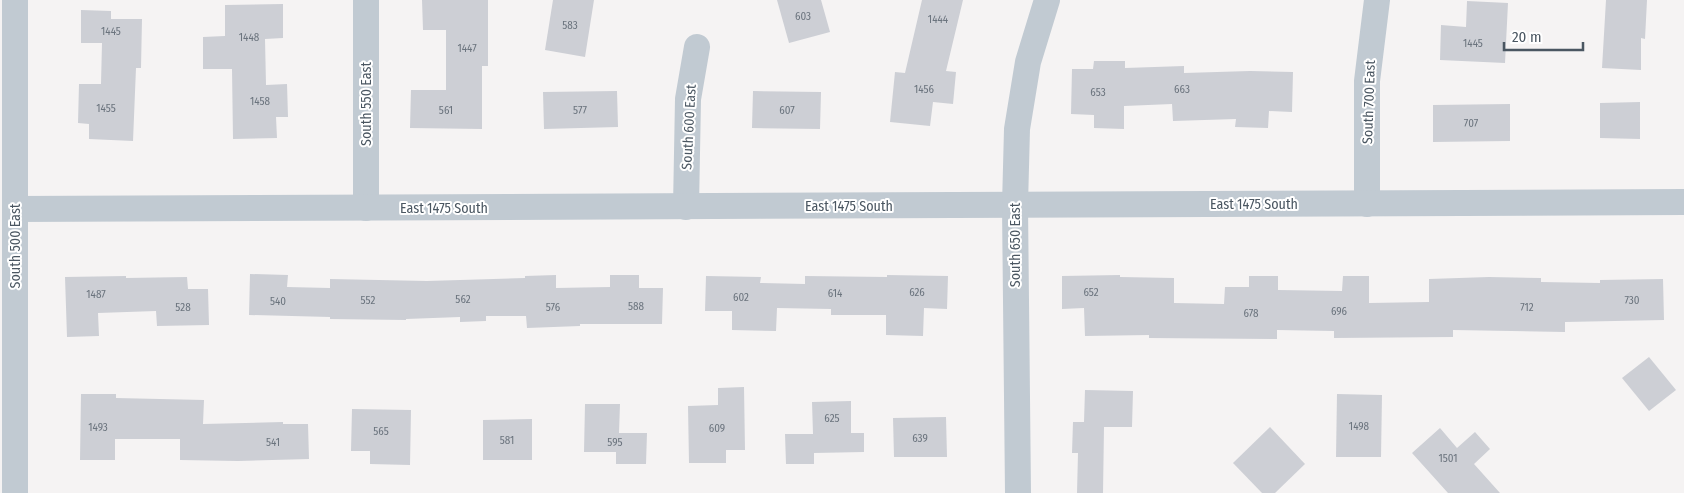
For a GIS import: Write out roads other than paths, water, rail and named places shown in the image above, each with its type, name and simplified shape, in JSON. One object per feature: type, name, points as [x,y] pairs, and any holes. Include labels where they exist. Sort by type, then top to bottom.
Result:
[{"type":"street","name":"South 500 East","points":[[15,0],[15,493]]},
{"type":"street","name":"South 550 East","points":[[366,0],[366,208]]},
{"type":"street","name":"South 650 East","points":[[1018,493],[1015,205],[1017,129],[1028,62],[1047,0]]},
{"type":"street","name":"South 700 East","points":[[1368,204],[1368,81],[1377,0]]},
{"type":"street","name":"South 600 East","points":[[686,207],[688,99],[697,48]]},
{"type":"street","name":"East 1475 South","points":[[15,210],[1684,202]]}]
